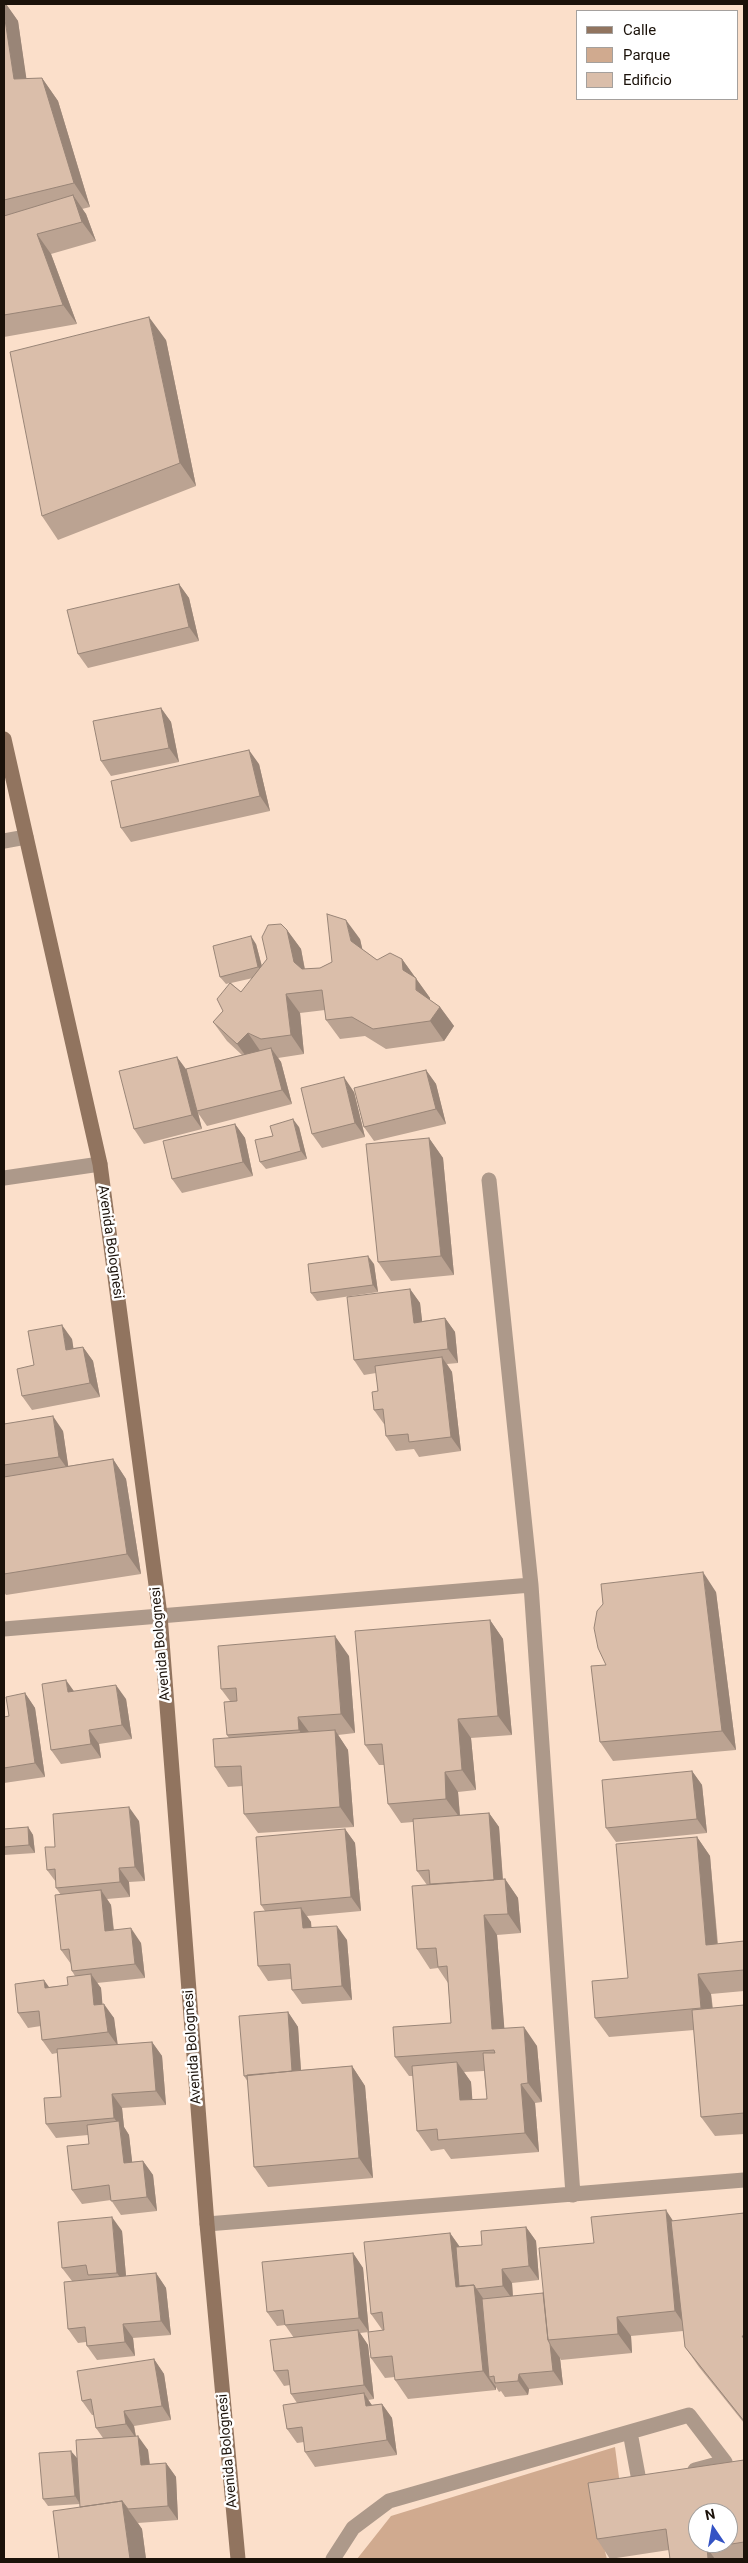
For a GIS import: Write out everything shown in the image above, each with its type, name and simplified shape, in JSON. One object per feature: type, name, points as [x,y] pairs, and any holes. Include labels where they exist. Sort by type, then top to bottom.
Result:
[{"type":"main road","name":"Avenida Bolognesi","points":[[4,739],[100,1164],[160,1615],[207,2224],[238,2559]]},
{"type":"street","points":[[4,841],[26,837]]},
{"type":"street","points":[[4,1178],[100,1164]]},
{"type":"street","points":[[489,1180],[531,1585],[573,2195]]},
{"type":"street","points":[[4,1628],[531,1585]]},
{"type":"street","points":[[207,2224],[744,2180]]},
{"type":"street","points":[[333,2559],[352,2528],[389,2501],[689,2415],[725,2462],[678,2475]]},
{"type":"street","points":[[630,2432],[640,2486],[659,2480]]},
{"type":"green space","points":[[615,2447],[620,2485],[590,2493],[607,2559],[357,2559],[391,2516]]},
{"type":"building","points":[[4,13],[14,79],[42,78],[74,183],[4,200]]},
{"type":"building","points":[[73,195],[82,222],[37,234],[63,305],[4,315],[4,216]]},
{"type":"building","points":[[149,317],[180,463],[42,516],[10,352]]},
{"type":"building","points":[[179,584],[189,627],[78,654],[67,610]]},
{"type":"building","points":[[161,708],[169,748],[101,761],[93,721]]},
{"type":"building","points":[[249,750],[260,796],[121,828],[111,781]]},
{"type":"building","points":[[327,914],[346,920],[351,941],[377,960],[390,953],[402,959],[403,970],[416,978],[416,990],[440,1007],[430,1021],[373,1029],[352,1017],[326,1020],[322,990],[286,994],[291,1035],[261,1039],[248,1033],[237,1044],[213,1022],[223,1011],[217,999],[230,983],[241,992],[267,959],[262,937],[268,925],[281,924],[287,930],[294,962],[302,969],[320,968],[332,962]]},
{"type":"building","points":[[251,936],[258,967],[220,977],[213,946]]},
{"type":"building","points":[[271,1048],[282,1090],[197,1111],[186,1069]]},
{"type":"building","points":[[177,1057],[192,1115],[134,1129],[119,1071]]},
{"type":"building","points":[[426,1070],[436,1109],[364,1127],[354,1088]]},
{"type":"building","points":[[344,1077],[355,1123],[312,1134],[301,1088]]},
{"type":"building","points":[[293,1119],[301,1151],[260,1162],[255,1140],[273,1136],[270,1126]]},
{"type":"building","points":[[235,1124],[243,1162],[172,1179],[163,1141]]},
{"type":"building","points":[[429,1138],[441,1256],[378,1262],[366,1144]]},
{"type":"building","points":[[368,1256],[373,1285],[311,1293],[308,1264]]},
{"type":"building","points":[[410,1289],[414,1323],[445,1318],[448,1349],[354,1360],[347,1297]]},
{"type":"building","points":[[62,1325],[66,1350],[83,1347],[90,1383],[22,1396],[17,1369],[34,1365],[28,1331]]},
{"type":"building","points":[[442,1357],[451,1437],[409,1442],[408,1434],[386,1436],[383,1409],[374,1410],[372,1392],[378,1391],[375,1366]]},
{"type":"building","points":[[53,1416],[59,1457],[4,1465],[4,1424]]},
{"type":"building","points":[[113,1459],[127,1554],[4,1574],[4,1477]]},
{"type":"building","points":[[703,1572],[722,1731],[600,1742],[591,1666],[606,1665],[598,1648],[594,1628],[597,1611],[603,1604],[601,1584]]},
{"type":"building","points":[[490,1620],[498,1716],[458,1719],[462,1770],[445,1772],[446,1799],[388,1804],[382,1744],[365,1745],[355,1631]]},
{"type":"building","points":[[335,1636],[341,1714],[298,1717],[299,1730],[227,1735],[224,1702],[237,1701],[236,1688],[221,1689],[218,1646]]},
{"type":"building","points":[[66,1680],[68,1692],[116,1685],[122,1725],[89,1730],[91,1744],[51,1750],[42,1684]]},
{"type":"building","points":[[25,1693],[35,1763],[4,1768],[4,1717],[9,1716],[6,1697]]},
{"type":"building","points":[[335,1730],[340,1807],[244,1814],[241,1766],[215,1767],[213,1739]]},
{"type":"building","points":[[692,1771],[697,1819],[606,1828],[602,1780]]},
{"type":"building","points":[[129,1807],[135,1867],[119,1868],[120,1882],[56,1888],[55,1869],[47,1870],[45,1847],[55,1847],[53,1814]]},
{"type":"building","points":[[489,1813],[494,1880],[430,1884],[429,1870],[417,1871],[413,1819]]},
{"type":"building","points":[[28,1827],[29,1845],[4,1847],[4,1829]]},
{"type":"building","points":[[345,1829],[351,1897],[261,1905],[256,1837]]},
{"type":"building","points":[[697,1837],[706,1945],[744,1941],[744,1970],[698,1974],[701,2008],[595,2018],[592,1981],[628,1978],[616,1844]]},
{"type":"building","points":[[505,1879],[508,1914],[484,1915],[492,2029],[524,2027],[528,2083],[521,2084],[525,2133],[438,2140],[437,2129],[417,2131],[412,2066],[457,2062],[460,2100],[487,2099],[483,2053],[495,2053],[494,2050],[395,2057],[393,2027],[451,2023],[447,1966],[438,1967],[436,1948],[417,1949],[412,1886]]},
{"type":"building","points":[[101,1890],[105,1931],[131,1928],[135,1964],[72,1971],[69,1949],[61,1950],[55,1895]]},
{"type":"building","points":[[301,1908],[303,1928],[337,1926],[342,1986],[292,1990],[290,1964],[258,1966],[254,1912]]},
{"type":"building","points":[[91,1974],[94,2005],[104,2004],[108,2032],[42,2040],[39,2011],[18,2013],[15,1984],[44,1980],[45,1988],[68,1985],[67,1977]]},
{"type":"building","points":[[744,2005],[744,2113],[701,2117],[692,2010]]},
{"type":"building","points":[[288,2012],[292,2071],[244,2076],[239,2016]]},
{"type":"building","points":[[152,2042],[156,2091],[112,2094],[114,2118],[46,2124],[44,2098],[61,2097],[57,2049]]},
{"type":"building","points":[[352,2066],[359,2158],[254,2167],[247,2075]]},
{"type":"building","points":[[119,2121],[124,2163],[143,2161],[147,2197],[111,2201],[109,2185],[72,2190],[67,2146],[89,2144],[87,2125]]},
{"type":"building","points":[[666,2210],[675,2311],[617,2317],[618,2334],[548,2340],[539,2248],[594,2243],[591,2217]]},
{"type":"building","points":[[744,2213],[744,2336],[742,2336],[744,2339],[744,2421],[685,2347],[671,2221]]},
{"type":"building","points":[[112,2217],[117,2273],[88,2275],[86,2265],[62,2268],[58,2222]]},
{"type":"building","points":[[526,2227],[529,2266],[502,2269],[503,2286],[476,2289],[474,2285],[459,2286],[456,2247],[482,2245],[481,2231]]},
{"type":"building","points":[[450,2233],[456,2287],[474,2285],[483,2371],[395,2380],[392,2356],[371,2358],[368,2332],[384,2330],[382,2312],[371,2314],[364,2242]]},
{"type":"building","points":[[353,2253],[359,2318],[285,2325],[283,2310],[267,2312],[262,2262]]},
{"type":"building","points":[[156,2273],[161,2321],[123,2324],[125,2342],[87,2346],[85,2327],[68,2329],[64,2282]]},
{"type":"building","points":[[543,2293],[553,2371],[519,2374],[518,2381],[495,2383],[494,2376],[489,2377],[482,2299]]},
{"type":"building","points":[[358,2330],[364,2385],[291,2394],[288,2370],[274,2371],[270,2340]]},
{"type":"building","points":[[154,2359],[162,2406],[124,2411],[126,2424],[96,2428],[91,2399],[82,2401],[77,2371]]},
{"type":"building","points":[[364,2393],[366,2406],[382,2404],[387,2440],[305,2452],[302,2427],[287,2429],[283,2405]]},
{"type":"building","points":[[138,2436],[141,2465],[166,2463],[168,2506],[128,2509],[122,2501],[80,2507],[76,2440]]},
{"type":"building","points":[[71,2451],[75,2496],[43,2499],[39,2453]]},
{"type":"building","points":[[744,2460],[744,2542],[738,2543],[738,2503],[688,2503],[688,2553],[707,2553],[708,2559],[670,2559],[666,2529],[597,2539],[588,2483]]},
{"type":"building","points":[[122,2501],[130,2559],[59,2559],[53,2511]]}]
